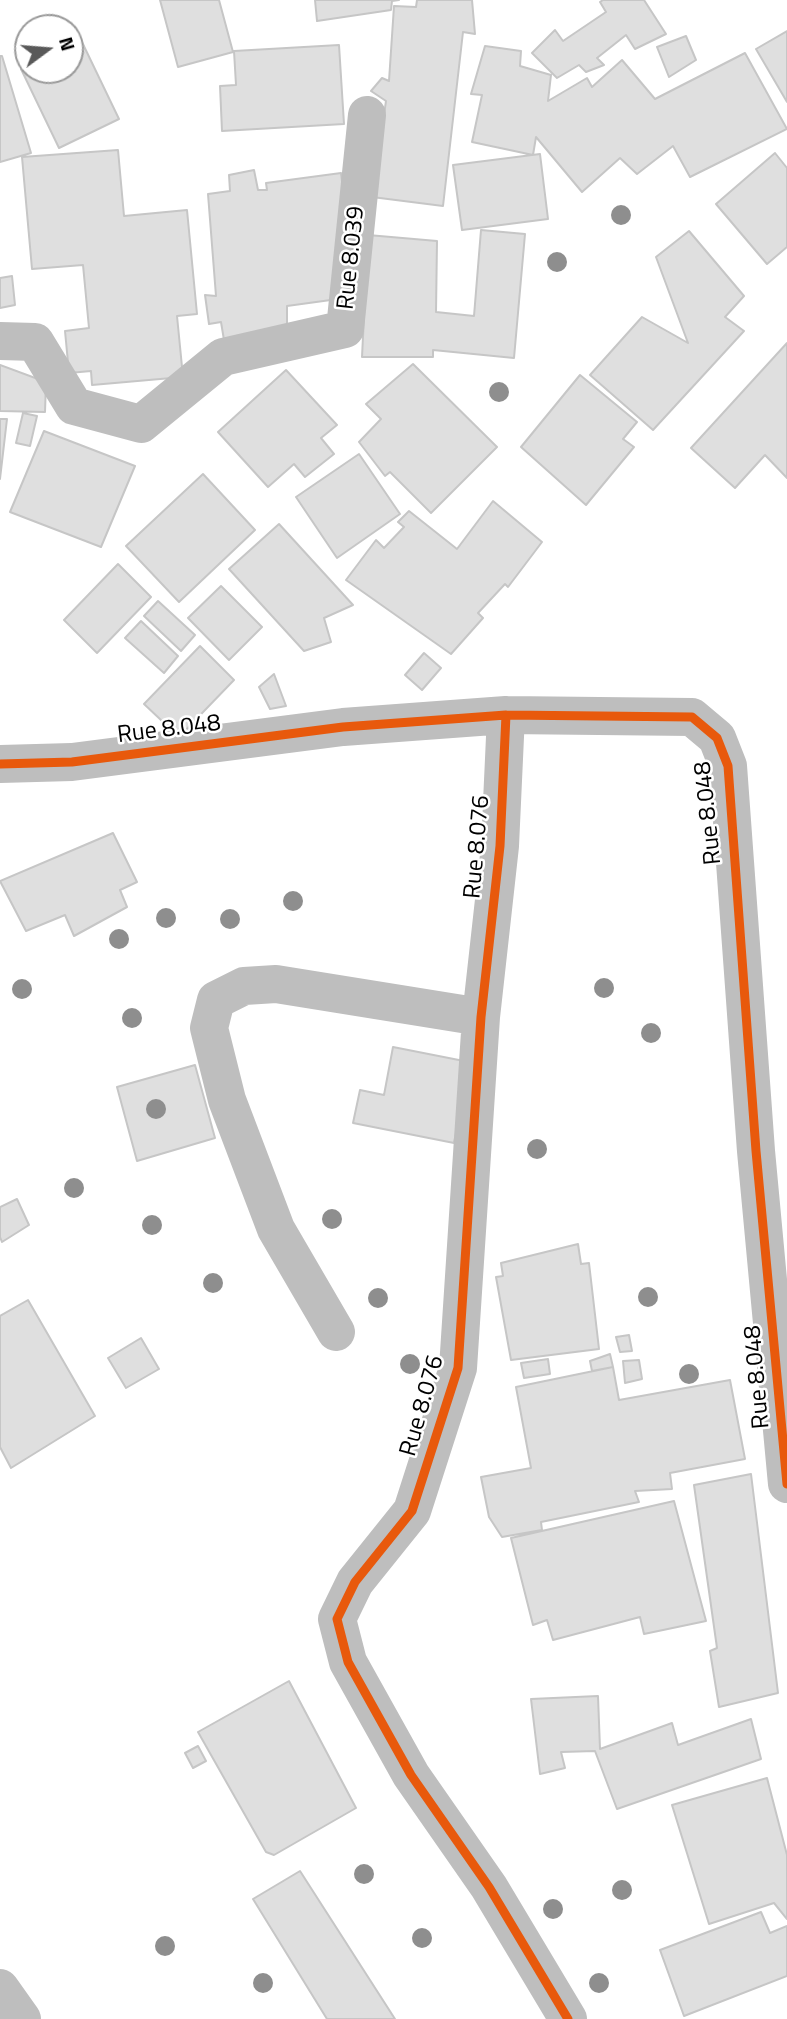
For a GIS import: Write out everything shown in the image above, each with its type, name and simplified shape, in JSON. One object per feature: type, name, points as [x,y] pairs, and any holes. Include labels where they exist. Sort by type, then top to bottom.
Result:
[{"type":"street","name":"Rue 8.039","points":[[0,341],[35,342],[74,406],[141,424],[223,357],[345,328],[367,114]]},
{"type":"street","name":"Rue 8.048","points":[[0,764],[72,762],[343,727],[506,715],[692,717],[717,738],[728,766],[756,1151],[787,1484]]},
{"type":"street","name":"Rue 8.076","points":[[506,715],[500,846],[481,1017],[458,1368],[412,1511],[355,1583],[337,1619],[348,1662],[411,1775],[489,1887],[568,2019]]},
{"type":"street","points":[[336,1332],[276,1229],[227,1100],[209,1028],[216,1000],[244,986],[276,984],[481,1017]]},
{"type":"street","points":[[0,1988],[22,2019]]},
{"type":"building","points":[[160,0],[219,0],[233,52],[178,67]]},
{"type":"building","points":[[315,0],[399,0],[392,1],[391,10],[317,21]]},
{"type":"building","points":[[417,0],[472,0],[475,34],[463,32],[443,206],[372,197],[386,101],[371,91],[382,78],[389,81],[394,6],[416,7]]},
{"type":"building","points":[[644,0],[666,34],[635,49],[626,35],[597,58],[604,65],[586,72],[579,65],[557,78],[532,53],[555,30],[563,41],[606,12],[600,2]]},
{"type":"building","points":[[787,31],[787,102],[756,49]]},
{"type":"building","points":[[686,36],[696,60],[669,77],[657,47]]},
{"type":"building","points":[[339,45],[344,124],[222,131],[220,86],[236,85],[234,51]]},
{"type":"building","points":[[84,46],[119,119],[59,148],[28,84],[84,84]]},
{"type":"building","points":[[485,46],[521,51],[520,66],[551,75],[548,101],[587,78],[592,87],[622,60],[655,99],[745,53],[787,129],[690,177],[673,146],[637,174],[620,158],[582,192],[536,137],[533,155],[472,142],[482,95],[471,94]]},
{"type":"building","points":[[0,56],[31,153],[0,162]]},
{"type":"building","points":[[118,150],[124,216],[187,210],[197,314],[177,316],[183,377],[92,385],[91,371],[69,373],[65,331],[89,328],[83,265],[32,269],[22,157]]},
{"type":"building","points":[[775,153],[787,168],[787,247],[767,264],[716,204]]},
{"type":"building","points":[[540,154],[548,219],[462,230],[453,165]]},
{"type":"building","points":[[254,170],[258,190],[267,190],[266,183],[341,173],[348,232],[338,299],[287,306],[287,331],[224,340],[221,322],[209,324],[205,295],[216,296],[208,194],[230,191],[229,175]]},
{"type":"building","points":[[481,230],[525,234],[514,358],[433,350],[433,357],[362,357],[368,235],[437,241],[436,312],[474,316]]},
{"type":"building","points":[[689,231],[744,296],[725,317],[744,331],[653,430],[590,375],[642,317],[688,343],[656,257]]},
{"type":"building","points":[[12,276],[15,305],[0,308],[0,278]]},
{"type":"building","points":[[787,343],[787,478],[765,455],[735,488],[691,448]]},
{"type":"building","points":[[413,364],[497,447],[431,513],[390,472],[385,476],[359,442],[381,419],[366,404]]},
{"type":"building","points":[[0,365],[46,382],[45,412],[0,411]]},
{"type":"building","points":[[286,370],[337,425],[321,438],[334,454],[305,477],[294,464],[268,487],[218,432]]},
{"type":"building","points":[[580,375],[637,422],[623,439],[634,447],[586,505],[521,447]]},
{"type":"building","points":[[23,413],[37,416],[30,446],[16,443]]},
{"type":"building","points":[[0,419],[7,419],[0,479]]},
{"type":"building","points":[[44,431],[135,466],[101,547],[10,512]]},
{"type":"building","points":[[359,454],[400,514],[337,558],[296,497]]},
{"type":"building","points":[[203,474],[255,530],[179,602],[126,546]]},
{"type":"building","points":[[493,501],[542,542],[508,587],[505,584],[478,613],[483,618],[451,654],[346,580],[376,540],[384,548],[404,527],[398,522],[409,511],[457,549]]},
{"type":"building","points":[[279,524],[353,605],[324,618],[331,642],[304,651],[229,569]]},
{"type":"building","points":[[118,564],[151,597],[97,653],[64,620]]},
{"type":"building","points":[[221,586],[262,627],[229,660],[188,618]]},
{"type":"building","points":[[158,601],[195,635],[181,651],[144,616]]},
{"type":"building","points":[[141,621],[178,656],[164,673],[125,638]]},
{"type":"building","points":[[200,646],[234,680],[179,737],[144,704]]},
{"type":"building","points":[[424,653],[441,668],[422,690],[405,675]]},
{"type":"building","points":[[274,674],[286,706],[270,709],[259,687]]},
{"type":"building","points":[[113,833],[137,882],[120,890],[127,907],[74,936],[65,915],[26,931],[0,881]]},
{"type":"building","points":[[393,1047],[469,1062],[454,1143],[353,1123],[360,1090],[384,1095]]},
{"type":"building","points":[[195,1065],[215,1138],[137,1161],[117,1087]]},
{"type":"building","points":[[17,1199],[29,1225],[2,1242],[0,1207]]},
{"type":"building","points":[[578,1244],[581,1264],[589,1263],[599,1349],[511,1360],[496,1277],[503,1276],[501,1263]]},
{"type":"building","points":[[28,1300],[95,1416],[11,1468],[0,1447],[0,1316]]},
{"type":"building","points":[[629,1335],[632,1351],[620,1352],[616,1337]]},
{"type":"building","points":[[141,1338],[159,1369],[126,1388],[108,1358]]},
{"type":"building","points":[[610,1354],[613,1367],[592,1371],[590,1361]]},
{"type":"building","points":[[548,1359],[550,1374],[524,1378],[521,1363]]},
{"type":"building","points":[[639,1360],[642,1379],[625,1383],[623,1361]]},
{"type":"building","points":[[613,1367],[619,1400],[730,1380],[745,1459],[670,1473],[672,1489],[635,1491],[639,1502],[541,1522],[542,1530],[502,1537],[489,1517],[481,1477],[531,1468],[516,1387]]},
{"type":"building","points":[[751,1474],[778,1693],[719,1707],[710,1651],[717,1648],[694,1485]]},
{"type":"building","points":[[674,1501],[706,1621],[644,1634],[640,1617],[553,1640],[547,1620],[533,1625],[511,1538]]},
{"type":"building","points":[[289,1681],[356,1808],[274,1855],[266,1852],[198,1732]]},
{"type":"building","points":[[598,1696],[600,1749],[672,1723],[678,1745],[751,1719],[761,1759],[617,1809],[595,1751],[561,1752],[565,1768],[540,1774],[531,1699]]},
{"type":"building","points":[[198,1746],[206,1761],[193,1768],[185,1753]]},
{"type":"building","points":[[767,1778],[787,1855],[787,1919],[774,1903],[709,1924],[672,1805]]},
{"type":"building","points":[[300,1871],[395,2019],[327,2019],[253,1899]]},
{"type":"building","points":[[761,1912],[770,1933],[787,1926],[787,1976],[684,2016],[660,1950]]},
{"type":"cycle path","points":[[506,715],[500,846],[481,1017],[458,1368],[412,1511],[355,1582],[337,1619],[348,1662],[411,1775],[489,1887],[568,2019]]},
{"type":"cycle path","points":[[0,764],[72,762],[343,727],[506,715],[692,717],[717,738],[728,766],[756,1151],[787,1484]]}]
